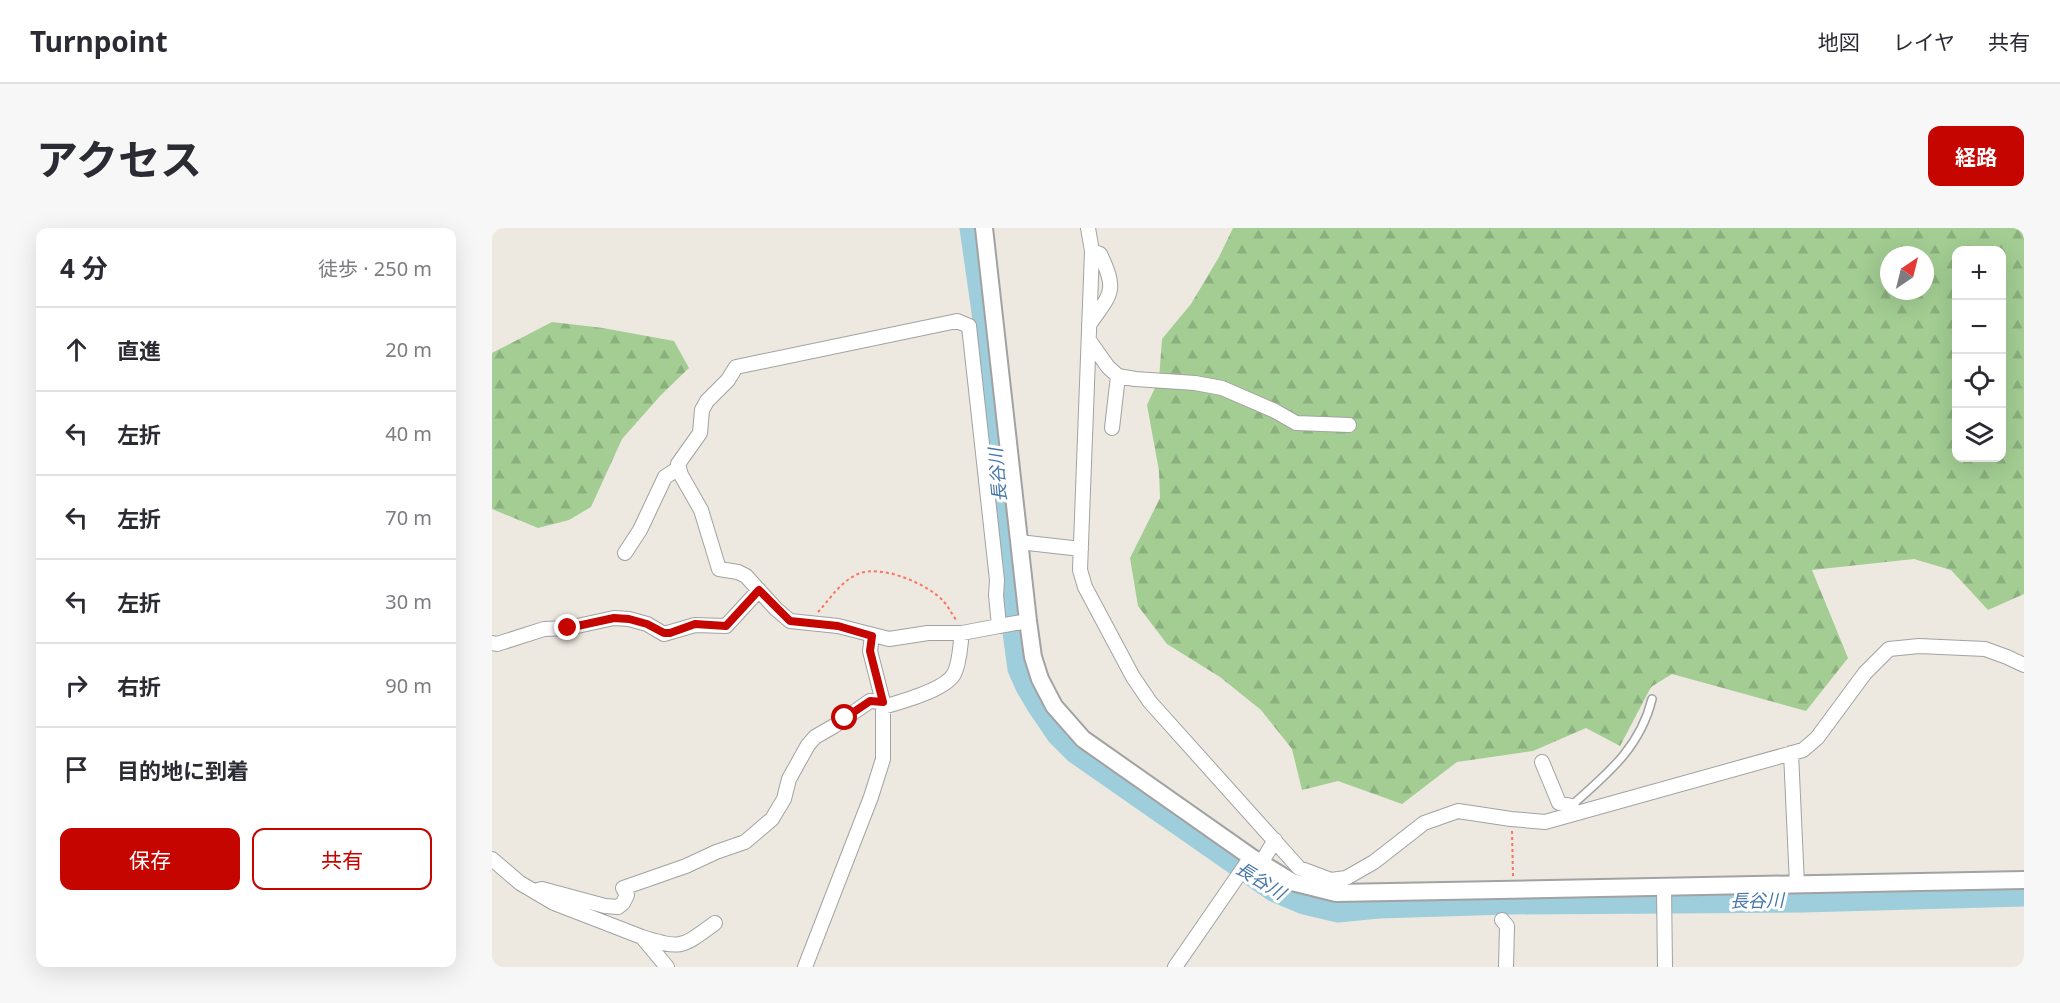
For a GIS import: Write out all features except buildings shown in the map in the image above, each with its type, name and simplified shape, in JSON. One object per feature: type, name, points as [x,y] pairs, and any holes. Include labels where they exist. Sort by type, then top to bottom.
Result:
[{"type":"street","points":[[984,228],[1028,621],[1033,657],[1040,679],[1054,706],[1083,739],[1256,860],[1292,882],[1336,893],[2024,880]]},
{"type":"street","points":[[1089,228],[1092,251],[1080,570],[1085,587],[1133,677],[1150,702],[1299,868],[1331,880],[1346,878],[1374,862],[1424,823],[1458,811],[1545,822],[1574,810],[1803,750],[1817,738],[1865,673],[1889,649],[1919,646],[1985,649],[2024,665]]},
{"type":"street","points":[[1089,326],[1109,296],[1111,280],[1100,254],[1092,251]]},
{"type":"street","points":[[999,626],[997,580],[969,326],[957,321],[736,367],[728,380],[707,401],[702,410],[700,433],[678,464],[681,475],[701,510],[719,569],[738,572],[746,576],[790,621],[838,626],[889,639],[928,633],[965,632],[1028,621]]},
{"type":"street","points":[[1089,340],[1108,367],[1118,376],[1195,383],[1222,388],[1275,411],[1296,423],[1349,425]]},
{"type":"street","points":[[1112,428],[1118,376]]},
{"type":"street","points":[[625,553],[640,530],[665,477],[680,468]]},
{"type":"street","points":[[1019,542],[1081,549]]},
{"type":"street","points":[[492,643],[497,644],[544,629],[568,628],[614,618],[647,624],[664,633],[695,624],[726,626],[759,590]]},
{"type":"street","points":[[534,891],[542,889],[605,906],[618,907],[627,895],[623,888],[745,842],[772,819],[784,800],[789,779],[815,737],[870,701],[883,705],[924,694],[951,678],[956,672],[965,632]]},
{"type":"street","points":[[805,967],[871,797],[883,759],[883,705],[870,651],[872,636]]},
{"type":"street","points":[[1791,753],[1797,884]]},
{"type":"street","points":[[1542,762],[1559,803],[1574,810]]},
{"type":"street","points":[[1175,967],[1256,860],[1275,840]]},
{"type":"street","points":[[492,859],[520,882],[554,903],[669,946],[682,945],[715,923]]},
{"type":"street","points":[[1664,887],[1665,967]]},
{"type":"street","points":[[1502,920],[1507,926],[1506,967]]},
{"type":"street","points":[[642,937],[667,967]]},
{"type":"lane","points":[[1574,810],[1634,744],[1647,719],[1652,699]]},
{"type":"path","points":[[808,623],[845,581],[860,573],[874,571],[892,573],[910,579],[944,601],[965,632]]},
{"type":"path","points":[[1511,819],[1514,890]]},
{"type":"green space","points":[[1233,228],[2024,228],[2024,594],[1988,610],[1951,570],[1914,559],[1812,570],[1848,658],[1806,711],[1672,674],[1651,687],[1620,746],[1586,728],[1533,751],[1457,762],[1402,804],[1338,781],[1302,790],[1292,749],[1261,710],[1220,677],[1167,644],[1138,606],[1130,558],[1160,498],[1159,471],[1147,405],[1159,379],[1162,339],[1191,304]]},
{"type":"green space","points":[[552,322],[603,328],[674,341],[689,368],[661,395],[622,439],[591,507],[569,520],[538,528],[492,509],[492,353]]},
{"type":"waterway","name":"長谷川","points":[[970,228],[982,312],[1009,603],[1018,669],[1026,687],[1057,735],[1075,753],[1273,891],[1304,904],[1338,912],[1379,908],[1507,904],[1803,902],[2024,896]]},
{"type":"route","points":[[568,628],[614,618],[647,624],[664,633],[695,624],[726,626],[759,590],[790,621],[838,626],[872,636],[870,651],[883,702],[870,701],[845,718]]}]
